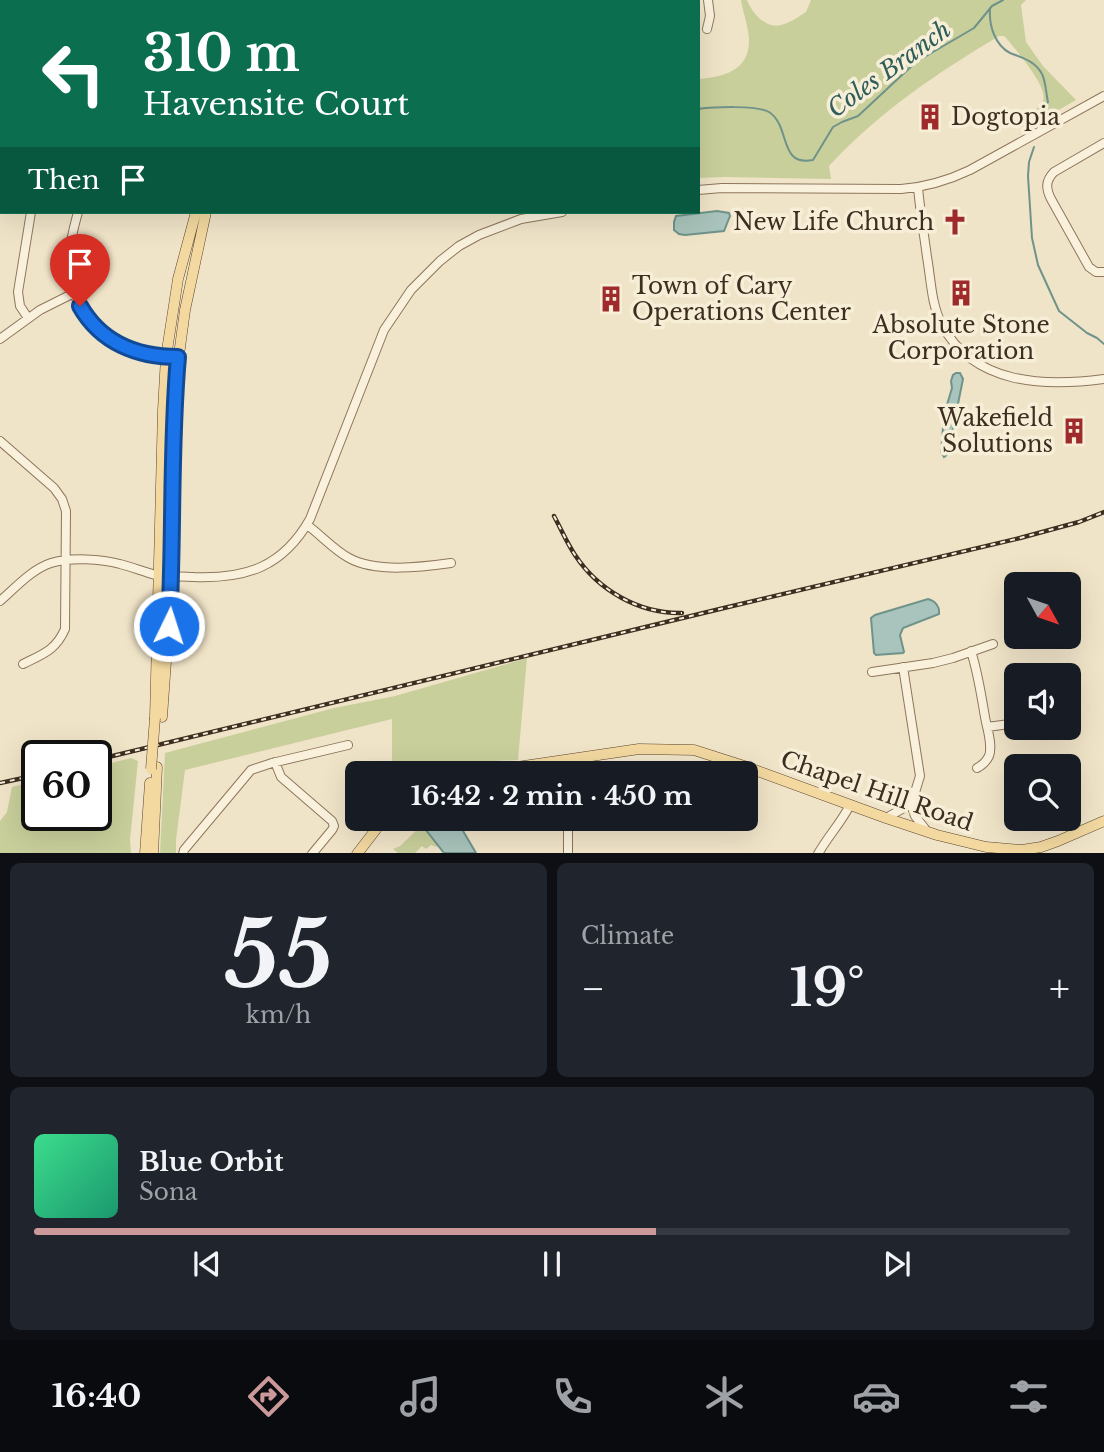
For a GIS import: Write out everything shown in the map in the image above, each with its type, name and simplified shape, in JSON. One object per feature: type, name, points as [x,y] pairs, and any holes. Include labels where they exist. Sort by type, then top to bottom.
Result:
[{"type":"main road","points":[[158,717],[159,575],[166,357],[178,279],[195,214]]},
{"type":"main road","points":[[145,853],[172,577],[178,357],[192,270],[206,214]]},
{"type":"main road","name":"Chapel Hill Road","points":[[561,761],[639,749],[694,750],[886,818],[986,850],[1041,847],[1104,821]]},
{"type":"main road","points":[[153,853],[154,768]]},
{"type":"main road","points":[[357,853],[374,831]]},
{"type":"street","points":[[707,29],[710,16],[708,0]]},
{"type":"street","points":[[700,190],[893,189],[938,183],[959,175],[1104,96]]},
{"type":"street","points":[[1104,143],[1054,172],[1049,176],[1047,184],[1051,199],[1089,267],[1096,272],[1104,272]]},
{"type":"street","points":[[918,187],[935,305],[942,326],[959,349],[983,367],[1013,378],[1048,382],[1104,379]]},
{"type":"street","points":[[28,318],[19,302],[18,292],[31,214]]},
{"type":"street","points":[[78,214],[69,268],[74,293],[89,320],[106,336],[130,350],[178,357]]},
{"type":"street","points":[[1,597],[45,565],[66,560],[103,560],[159,575],[214,578],[250,572],[279,557],[307,525],[384,330],[411,290],[440,261],[479,235],[521,219],[550,214]]},
{"type":"street","points":[[0,339],[50,304],[74,293]]},
{"type":"street","points":[[0,441],[54,488],[66,511],[65,629],[50,651],[23,664]]},
{"type":"street","points":[[307,525],[342,554],[360,563],[383,567],[451,563]]},
{"type":"street","points":[[872,672],[933,663],[993,644]]},
{"type":"street","points":[[971,651],[980,680],[989,754],[984,765],[977,768]]},
{"type":"street","points":[[903,667],[920,776],[912,807],[915,816],[926,830]]},
{"type":"street","points":[[987,727],[1004,725]]},
{"type":"street","points":[[183,853],[251,771],[275,762],[348,746]]},
{"type":"street","points":[[275,762],[281,777],[332,821],[332,830],[312,853]]},
{"type":"street","points":[[886,818],[912,802]]},
{"type":"street","points":[[818,853],[850,805]]},
{"type":"street","points":[[568,831],[568,853]]},
{"type":"green space","points":[[741,0],[747,0],[760,19],[775,26],[788,23],[806,12],[811,0],[1026,0],[1021,5],[1026,42],[1043,66],[1076,100],[1027,128],[1020,127],[1018,124],[1041,104],[1044,95],[1024,60],[1004,36],[999,36],[953,64],[888,111],[829,166],[831,179],[700,178],[700,79],[725,74],[740,65],[748,50],[748,29]]},
{"type":"green space","points":[[527,658],[518,760],[392,761],[392,719],[185,770],[176,853],[160,853],[165,753],[334,708],[395,696]]},
{"type":"green space","points":[[131,758],[138,761],[131,853],[0,853],[0,821],[7,812],[12,787],[21,785],[21,831],[112,831],[112,763]]},
{"type":"green space","points":[[416,831],[427,831],[437,844],[437,847],[431,845],[426,849],[422,846],[415,853],[398,853],[393,849]]},
{"type":"water","points":[[717,211],[729,213],[730,216],[724,231],[685,235],[674,230],[676,216]]},
{"type":"water","points":[[956,373],[960,373],[963,379],[948,454],[944,457],[941,452],[944,415],[952,388],[951,381]]},
{"type":"water","points":[[928,599],[936,604],[939,614],[903,628],[900,635],[904,652],[876,655],[871,618]]},
{"type":"water","points":[[427,831],[463,831],[476,853],[444,853]]},
{"type":"waterway","name":"Coles Branch","points":[[700,109],[745,107],[769,112],[776,118],[789,152],[802,161],[813,160],[833,127],[858,116],[916,62],[974,28],[992,6],[1003,0]]},
{"type":"waterway","points":[[990,10],[992,29],[1000,45],[1032,63],[1042,74],[1048,102],[1024,126]]},
{"type":"waterway","points":[[1034,147],[1028,176],[1032,238],[1038,265],[1059,311],[1104,344]]},
{"type":"railway","points":[[112,756],[1020,538],[1079,522],[1104,512]]},
{"type":"railway","points":[[554,516],[584,568],[608,589],[650,609],[682,613]]},
{"type":"railway","points":[[0,783],[21,778]]},
{"type":"place","name":"Dogtopia","points":[[930,117]]},
{"type":"place","name":"New Life Church","points":[[955,222]]},
{"type":"place","name":"Absolute Stone Corporation","points":[[961,293]]},
{"type":"place","name":"Town of Cary Operations Center","points":[[611,299]]},
{"type":"place","name":"Wakefield Solutions","points":[[1074,431]]},
{"type":"route","points":[[80,306],[93,325],[123,347],[143,354],[178,357],[169,626]]}]
